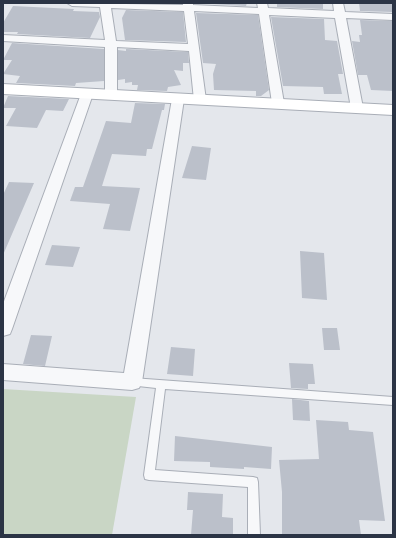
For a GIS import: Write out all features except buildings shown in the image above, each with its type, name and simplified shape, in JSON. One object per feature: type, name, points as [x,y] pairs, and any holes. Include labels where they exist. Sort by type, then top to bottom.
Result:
[{"type":"street","points":[[72,3],[339,9],[393,17]]},
{"type":"street","points":[[104,4],[111,44],[111,95]]},
{"type":"street","points":[[189,6],[200,100]]},
{"type":"street","points":[[263,7],[278,104]]},
{"type":"street","points":[[339,9],[358,108]]},
{"type":"street","points":[[3,38],[194,48]]},
{"type":"street","points":[[3,90],[393,110]]},
{"type":"street","points":[[3,329],[87,94]]},
{"type":"street","points":[[3,372],[132,382],[178,98]]},
{"type":"lane","points":[[132,382],[393,401]]},
{"type":"lane","points":[[162,385],[149,475],[253,482],[254,535]]},
{"type":"green space","points":[[3,389],[136,397],[112,535],[3,535]]}]
